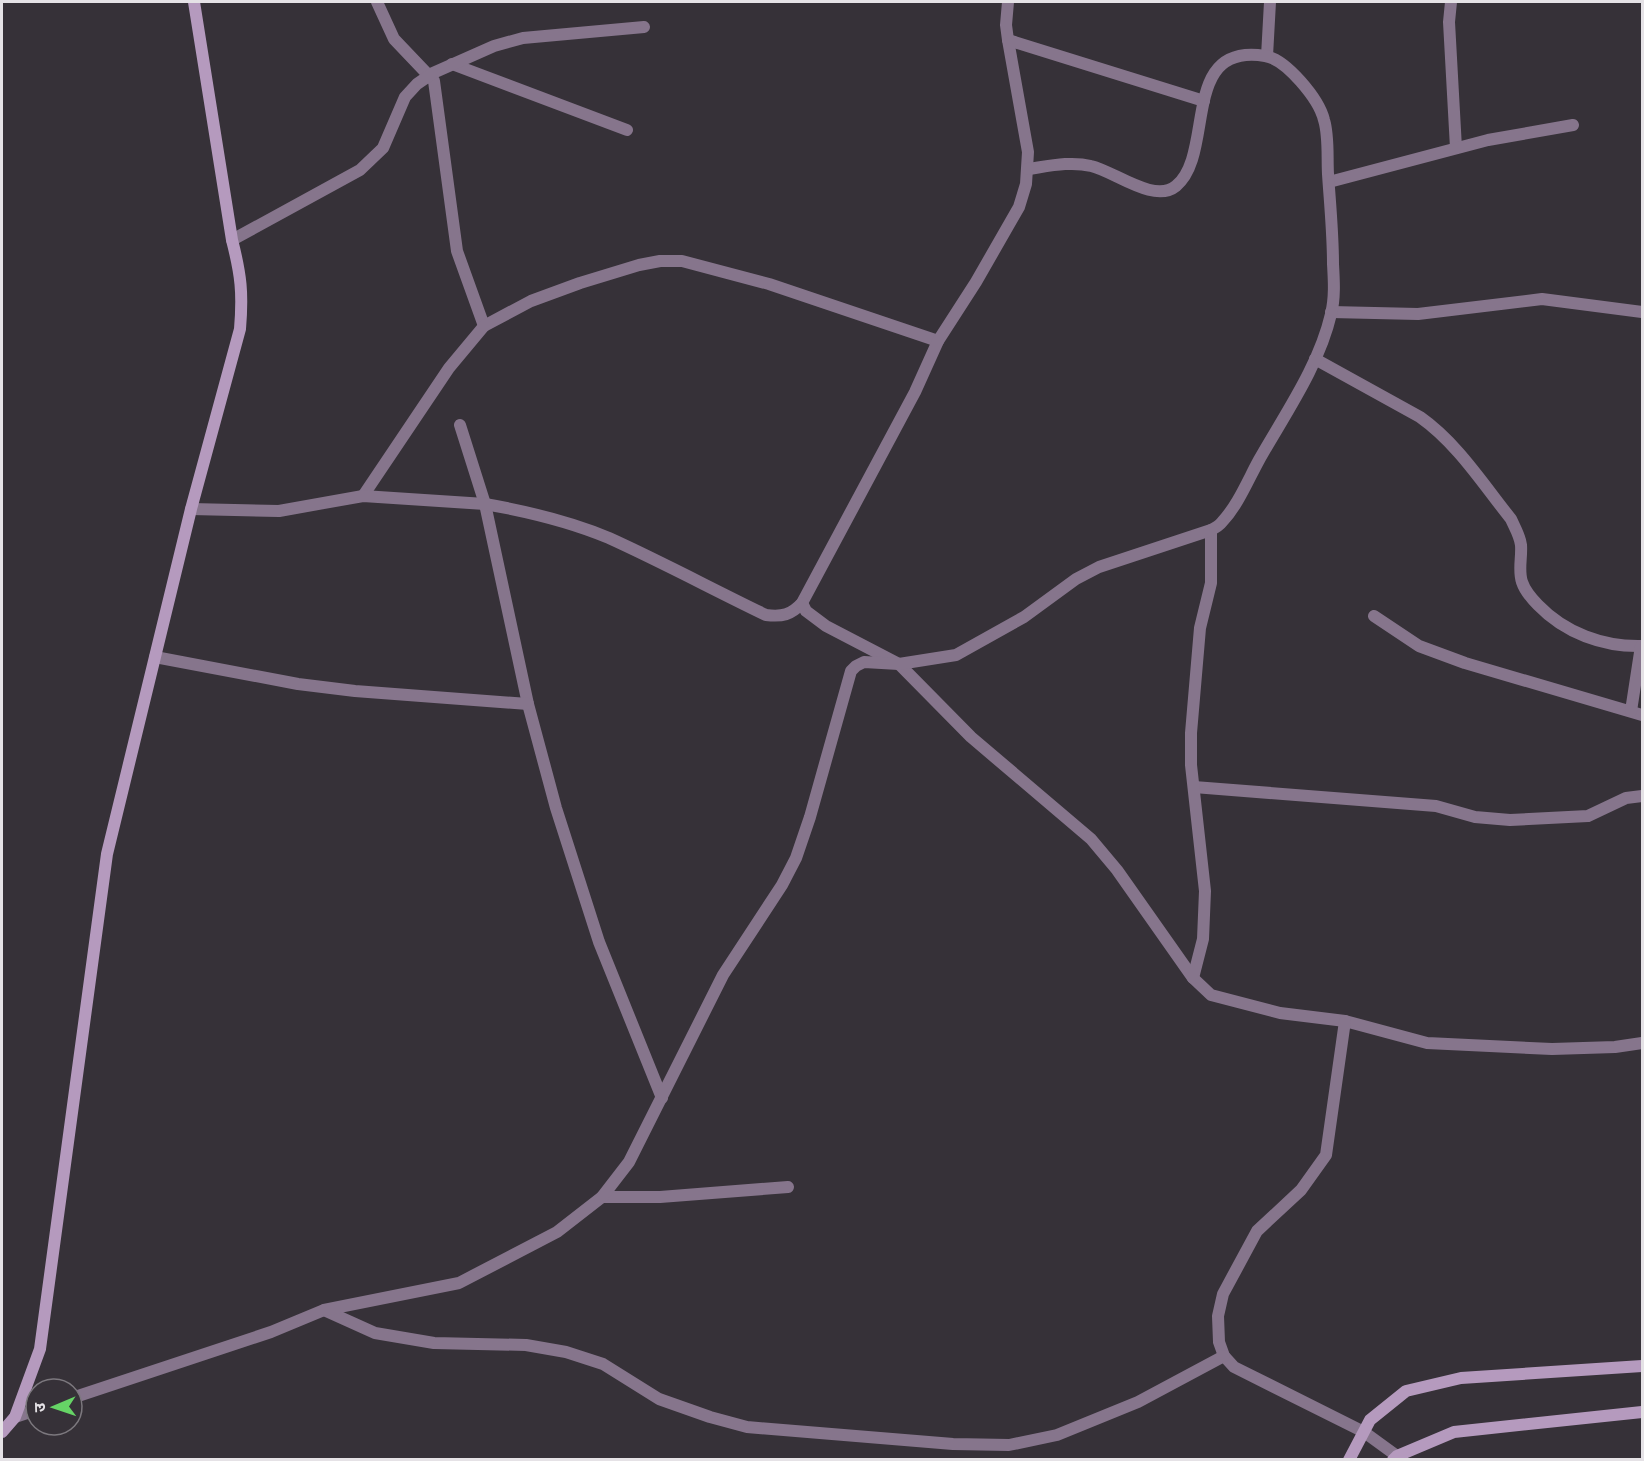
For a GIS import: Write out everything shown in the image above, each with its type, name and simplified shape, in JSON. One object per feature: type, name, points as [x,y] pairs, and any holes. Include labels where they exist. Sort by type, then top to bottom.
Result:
[{"type":"main road","points":[[2,1432],[15,1417],[40,1349],[107,854],[191,509],[240,329],[241,277],[232,240],[194,2]]},
{"type":"main road","points":[[1348,1460],[1370,1420],[1406,1391],[1461,1378],[1642,1366]]},
{"type":"main road","points":[[1395,1458],[1454,1432],[1642,1412]]},
{"type":"street","points":[[377,2],[394,39],[434,81],[457,251],[484,326]]},
{"type":"street","points":[[191,509],[279,511],[363,496],[485,504],[539,515],[607,537],[766,615],[780,617],[792,613],[802,603],[915,392],[938,341],[976,282],[1019,207],[1026,184],[1028,152],[1008,40],[1007,2]]},
{"type":"street","points":[[1267,56],[1270,2]]},
{"type":"street","points":[[1451,2],[1449,22],[1456,148]]},
{"type":"street","points":[[232,240],[360,170],[383,148],[405,97],[429,75],[494,46],[523,38],[644,27]]},
{"type":"street","points":[[1008,40],[1204,101]]},
{"type":"street","points":[[84,1394],[271,1332],[324,1310],[459,1283],[557,1232],[602,1197],[629,1161],[723,975],[782,885],[796,858],[810,817],[851,671],[864,662],[899,664],[956,656],[1024,617],[1076,579],[1099,567],[1211,530],[1221,524],[1315,359],[1325,336],[1331,312],[1334,292],[1332,227],[1325,120],[1318,102],[1280,62],[1267,56],[1249,55],[1233,58],[1219,67],[1208,85],[1190,163],[1175,187],[1162,191],[1142,188],[1093,166],[1078,164],[1028,169]]},
{"type":"street","points":[[452,64],[627,130]]},
{"type":"street","points":[[1329,182],[1505,136],[1573,125]]},
{"type":"street","points":[[363,496],[443,377],[484,326],[531,301],[580,282],[639,265],[660,261],[682,261],[769,284],[938,341]]},
{"type":"street","points":[[1331,312],[1418,314],[1542,299],[1642,312]]},
{"type":"street","points":[[1315,359],[1420,417],[1436,428],[1449,442],[1511,519],[1521,546],[1521,581],[1527,594],[1552,619],[1568,630],[1603,642],[1642,646],[1637,713],[1465,663],[1419,646],[1374,616]]},
{"type":"street","points":[[460,425],[485,504],[528,705],[556,808],[599,942],[662,1098]]},
{"type":"street","points":[[1194,978],[1203,939],[1205,891],[1191,765],[1191,733],[1200,628],[1210,583],[1211,530]]},
{"type":"street","points":[[802,603],[806,611],[826,626],[899,664],[971,737],[1091,839],[1117,870],[1194,978],[1211,995],[1280,1013],[1345,1021],[1427,1043],[1552,1049],[1615,1047],[1642,1043]]},
{"type":"street","points":[[155,657],[298,684],[528,705]]},
{"type":"street","points":[[1194,787],[1436,806],[1475,817],[1510,820],[1588,816],[1626,798],[1642,796]]},
{"type":"street","points":[[1345,1021],[1326,1155],[1301,1190],[1257,1231],[1223,1294],[1218,1317],[1219,1342],[1224,1356],[1234,1367],[1364,1432],[1395,1458]]},
{"type":"street","points":[[602,1197],[660,1197],[788,1187]]},
{"type":"street","points":[[324,1310],[375,1333],[434,1343],[526,1345],[566,1352],[603,1364],[659,1399],[747,1427],[954,1444],[1009,1444],[1057,1435],[1138,1402],[1224,1356]]},
{"type":"street","points":[[15,1417],[24,1414]]}]
